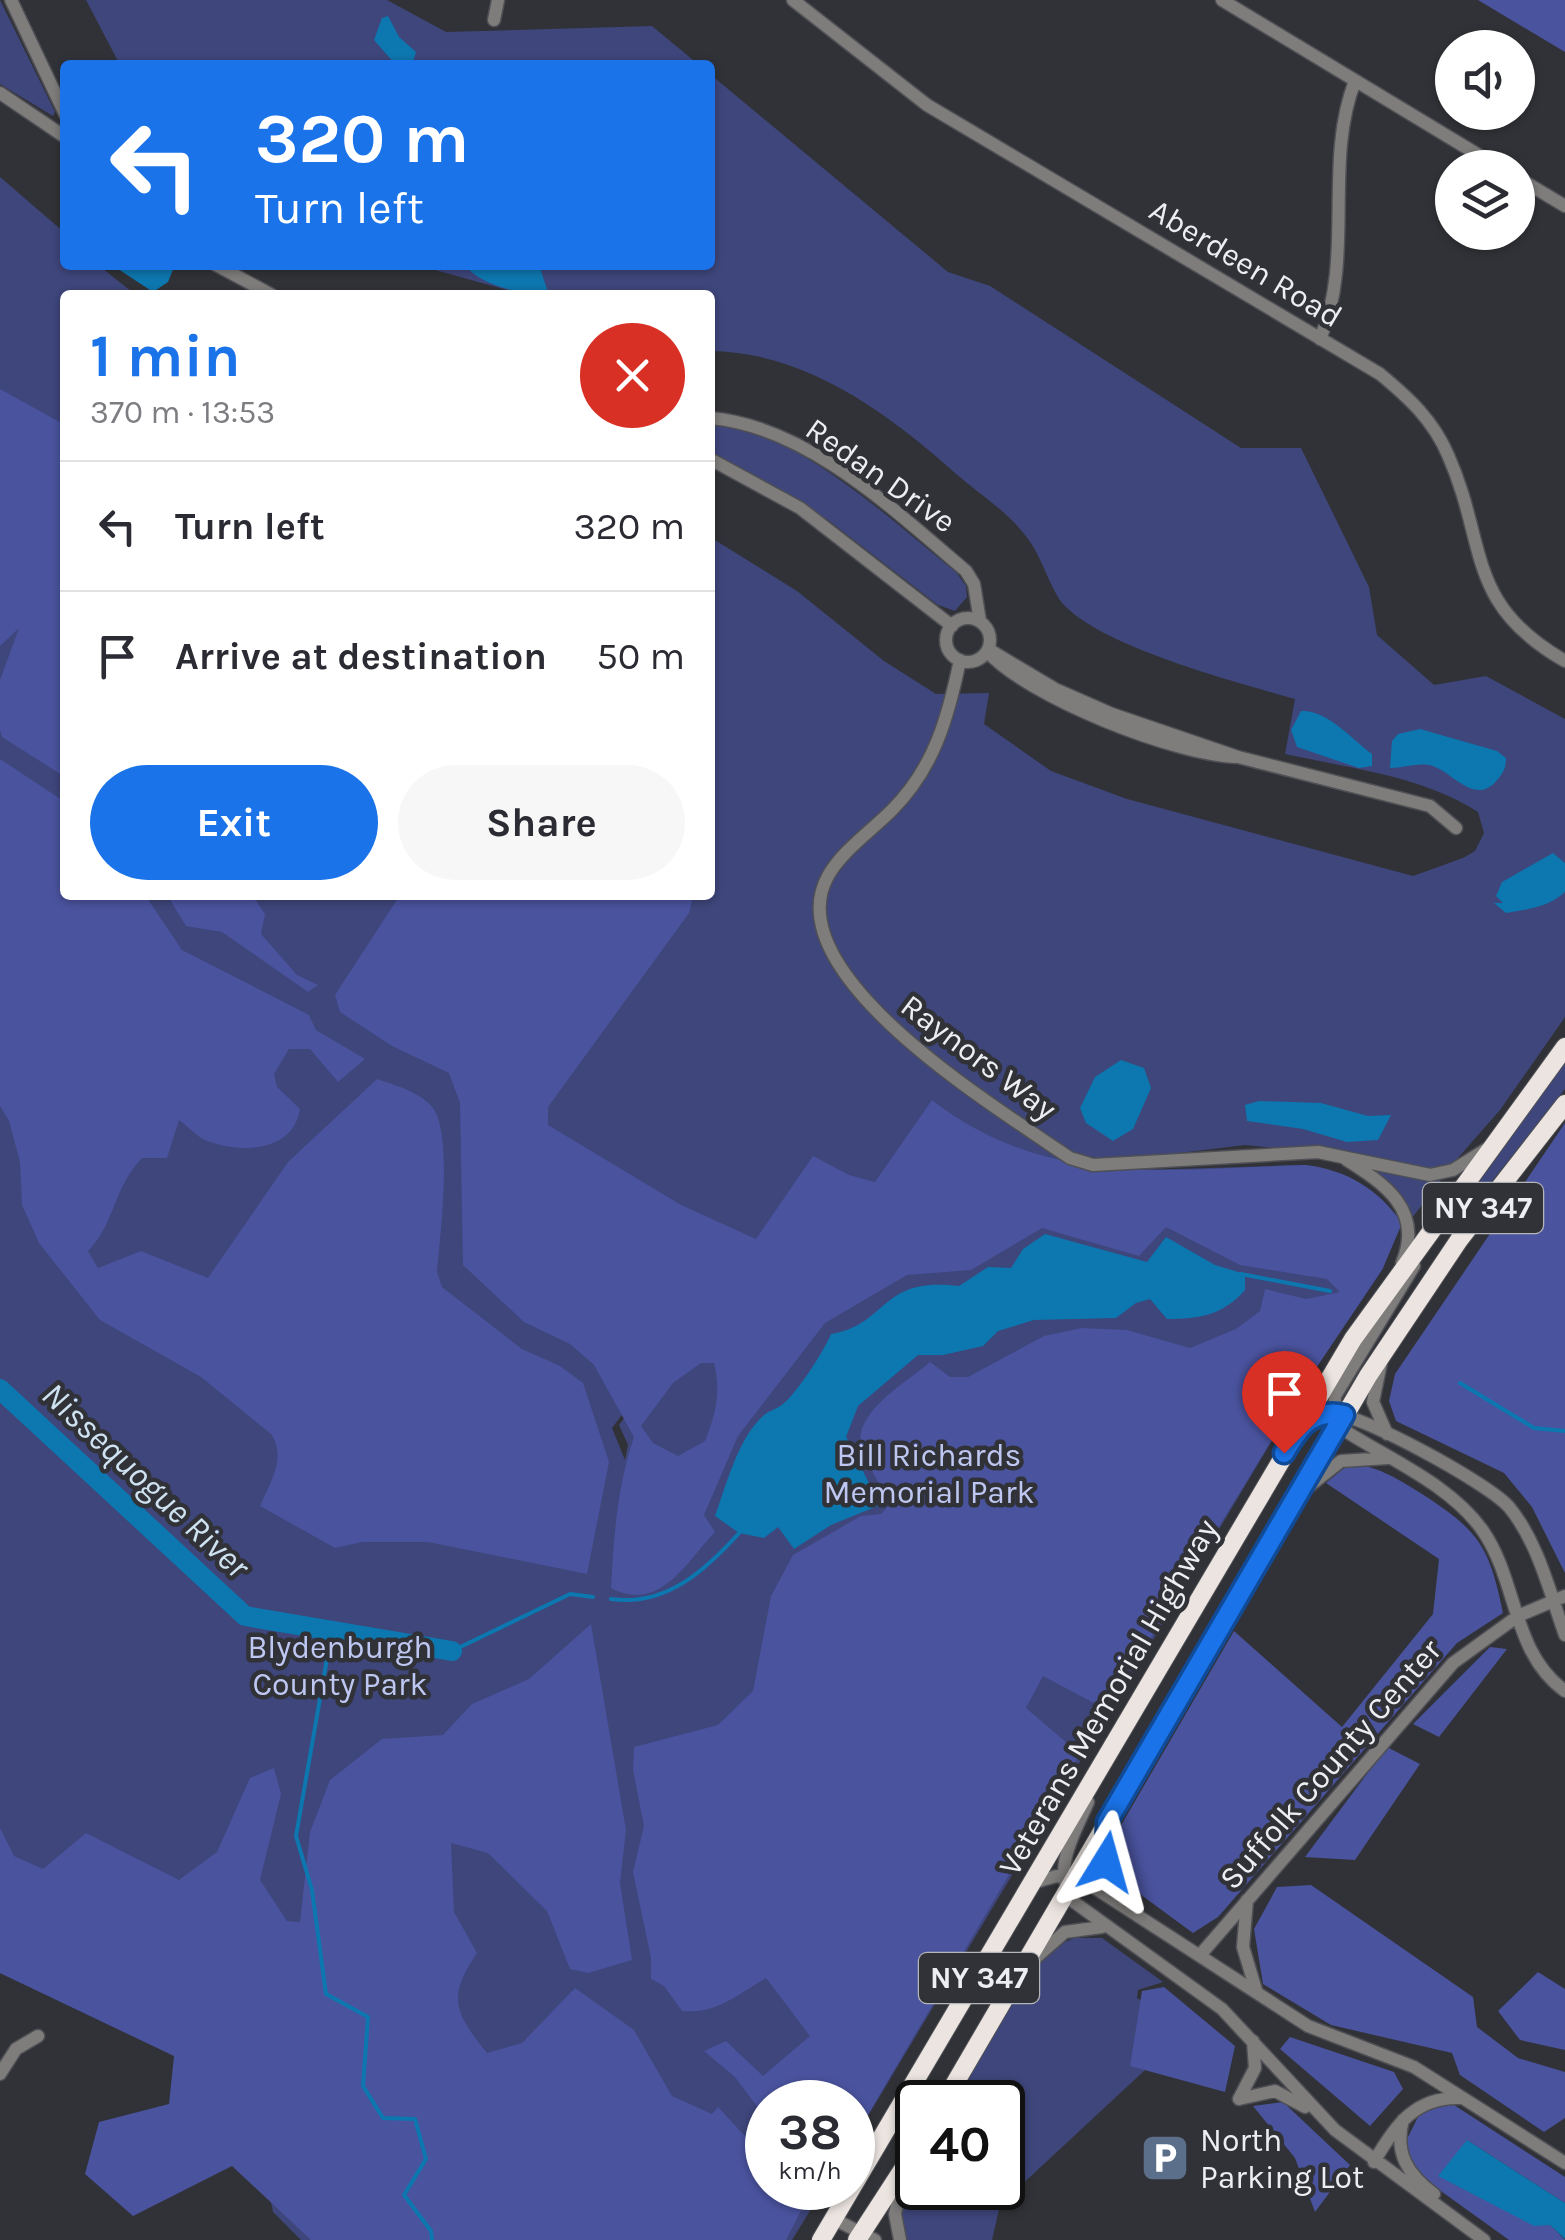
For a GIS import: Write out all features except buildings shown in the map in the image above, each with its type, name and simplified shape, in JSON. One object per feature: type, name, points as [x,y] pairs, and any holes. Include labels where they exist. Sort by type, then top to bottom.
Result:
[{"type":"highway","name":"Veterans Memorial Highway","points":[[821,2240],[1299,1428],[1400,1269],[1565,1048]]},
{"type":"highway","name":"Veterans Memorial Highway","points":[[957,2080],[1068,1882],[1295,1499],[1338,1418],[1459,1240],[1565,1104]]},
{"type":"highway","points":[[861,2238],[895,2184]]},
{"type":"street","points":[[12,0],[60,103]]},
{"type":"street","points":[[494,20],[498,0]]},
{"type":"street","name":"Aberdeen Road","points":[[793,0],[927,105],[1380,374],[1414,401],[1432,425],[1464,496],[1478,565],[1491,594],[1532,639],[1565,660]]},
{"type":"street","points":[[1222,0],[1245,6],[1355,81],[1470,150]]},
{"type":"street","points":[[1320,339],[1334,297],[1341,124],[1355,81]]},
{"type":"street","points":[[0,93],[60,134]]},
{"type":"street","points":[[1535,188],[1565,206]]},
{"type":"street","points":[[225,270],[263,290]]},
{"type":"street","name":"Redan Drive","points":[[715,419],[763,429],[868,493],[966,572],[974,584],[980,621],[988,630],[987,650]]},
{"type":"street","points":[[715,462],[800,508],[952,626]]},
{"type":"street","points":[[980,621],[968,618],[952,626],[947,645],[960,660],[973,661],[987,650],[1008,671],[1150,733],[1430,806],[1456,828]]},
{"type":"street","name":"Raynors Way","points":[[960,660],[946,720],[925,772],[838,863],[824,886],[820,912],[824,934],[868,1004],[931,1059],[1070,1158],[1116,1166],[1236,1155],[1339,1155],[1430,1176],[1453,1170],[1492,1145]]},
{"type":"street","points":[[1339,1155],[1386,1186],[1401,1204],[1410,1233],[1400,1269]]},
{"type":"street","points":[[1436,1220],[1404,1287],[1334,1396],[1338,1418],[1388,1458],[1449,1497],[1478,1524],[1499,1560],[1538,1670],[1565,1691]]},
{"type":"street","points":[[1384,1349],[1373,1402],[1389,1436]]},
{"type":"street","points":[[1299,1428],[1317,1415],[1338,1418],[1389,1436],[1489,1488],[1511,1510],[1530,1542],[1559,1598],[1565,1634]]},
{"type":"street","points":[[1295,1499],[1335,1464],[1388,1458]]},
{"type":"street","name":"Suffolk County Center","points":[[1201,1954],[1442,1674],[1477,1643],[1518,1616],[1559,1598]]},
{"type":"street","points":[[1068,1882],[1100,1770]]},
{"type":"street","points":[[1107,1822],[1110,1876],[1159,1926]]},
{"type":"street","points":[[1035,1882],[1068,1882],[1159,1926],[1328,2036],[1404,2062],[1565,2163]]},
{"type":"street","points":[[1068,1882],[1103,1927],[1200,1992],[1251,2036],[1321,2118],[1374,2162],[1486,2240]]},
{"type":"street","points":[[1247,1899],[1243,1947],[1256,1990]]},
{"type":"street","points":[[1020,1972],[1060,1934],[1103,1927]]},
{"type":"street","points":[[0,2074],[16,2048],[38,2036]]},
{"type":"street","points":[[1251,2036],[1256,2062],[1239,2099],[1274,2091],[1321,2118]]},
{"type":"street","points":[[1374,2162],[1404,2120],[1428,2100],[1462,2098]]},
{"type":"street","points":[[1404,2120],[1401,2150],[1410,2174],[1486,2240]]},
{"type":"street","points":[[896,2210],[900,2240]]},
{"type":"street","points":[[834,2220],[861,2238]]},
{"type":"green space","points":[[0,0],[55,112],[53,116],[0,84]]},
{"type":"green space","points":[[86,0],[387,0],[446,32],[652,26],[693,60],[117,60]]},
{"type":"green space","points":[[1478,0],[1565,0],[1565,52],[1535,34],[1535,30],[1528,30]]},
{"type":"green space","name":"Blydenburgh County Park","points":[[715,78],[948,272],[990,286],[1241,448],[1301,448],[1369,587],[1377,635],[1434,685],[1486,676],[1565,719],[1565,1017],[1500,1110],[1450,1167],[1426,1172],[1370,1158],[1245,1145],[1082,1165],[1113,1171],[1305,1165],[1335,1171],[1360,1183],[1383,1200],[1402,1223],[1383,1268],[1312,1374],[875,2104],[875,2080],[745,2080],[745,2210],[810,2210],[792,2240],[301,2240],[273,2212],[248,2091],[0,1973],[0,177],[60,229],[60,270],[104,270],[130,290],[60,290],[60,900],[715,900],[715,540],[797,591],[884,661],[936,694],[989,693],[984,724],[1051,771],[1127,799],[1413,876],[1475,851],[1484,833],[1478,812],[1433,790],[1285,754],[1295,699],[1173,662],[1083,621],[1059,599],[1033,546],[1012,520],[901,428],[811,374],[745,354],[715,351],[715,290],[507,290],[435,270],[715,270]],"holes":[[[708,1302],[619,1425],[628,1445],[625,1460],[612,1428]]]},
{"type":"green space","points":[[0,389],[60,422],[60,774],[2,737],[0,680],[19,628],[0,646]]},
{"type":"green space","points":[[715,426],[775,442],[840,480],[956,572],[966,586],[967,597],[955,611],[938,605],[828,520],[715,456]]},
{"type":"green space","points":[[0,759],[60,799],[60,900],[148,900],[182,950],[309,1015],[316,1030],[365,1059],[338,1082],[310,1049],[289,1049],[274,1074],[277,1087],[300,1109],[295,1124],[276,1142],[248,1148],[219,1144],[202,1138],[179,1120],[167,1158],[142,1158],[125,1182],[104,1229],[88,1251],[98,1268],[141,1251],[208,1278],[288,1162],[377,1079],[422,1098],[433,1108],[442,1141],[444,1187],[437,1272],[442,1287],[522,1349],[560,1366],[583,1383],[609,1462],[587,1574],[428,1542],[362,1542],[335,1548],[260,1506],[277,1461],[271,1434],[201,1377],[100,1320],[39,1243],[22,1205],[20,1162],[9,1121],[0,1106]]},
{"type":"green space","points":[[170,900],[255,900],[265,914],[261,934],[297,975],[318,985],[308,992],[222,932],[186,926]]},
{"type":"green space","name":"Bill Richards Memorial Park","points":[[397,900],[691,900],[689,913],[548,1107],[548,1125],[681,1205],[756,1239],[813,1156],[849,1175],[875,1182],[932,1100],[975,1129],[1065,1161],[1158,1170],[1305,1165],[1335,1171],[1372,1191],[1402,1223],[1382,1270],[1312,1374],[1107,1710],[1043,1676],[1026,1708],[1080,1754],[875,2103],[875,2080],[745,2080],[745,2090],[704,2051],[726,2041],[763,2076],[810,2036],[766,1978],[726,2002],[694,2011],[682,2011],[664,1986],[651,1979],[651,1958],[633,1872],[644,1826],[633,1770],[634,1747],[718,1725],[753,1691],[771,1596],[793,1555],[861,1516],[881,1514],[888,1506],[865,1457],[860,1436],[882,1400],[930,1362],[950,1377],[968,1377],[1044,1336],[1082,1328],[1127,1330],[1190,1348],[1236,1329],[1260,1311],[1265,1289],[1306,1299],[1340,1292],[1327,1279],[1240,1265],[1166,1227],[1139,1256],[1042,1228],[971,1270],[907,1275],[825,1323],[738,1436],[704,1515],[715,1532],[671,1581],[644,1594],[628,1594],[611,1588],[620,1493],[634,1437],[594,1365],[570,1344],[524,1322],[463,1265],[460,1103],[449,1073],[392,1046],[340,1012],[335,995]],"holes":[[[701,1363],[714,1363],[716,1403],[705,1441],[678,1456],[653,1443],[641,1426],[673,1383]]]},
{"type":"green space","points":[[1565,1056],[1565,1089],[1451,1233],[1469,1193]]},
{"type":"green space","points":[[1565,1123],[1565,1573],[1532,1507],[1504,1473],[1396,1421],[1389,1401],[1395,1374]]},
{"type":"green space","points":[[1355,1161],[1444,1176],[1412,1218],[1403,1203]]},
{"type":"green space","points":[[1349,1464],[1394,1477],[1468,1529],[1486,1554],[1503,1613],[1457,1643],[1218,1917],[1193,1933],[1118,1878],[1113,1839],[1234,1631],[1342,1727],[1433,1614],[1439,1559],[1326,1483]]},
{"type":"green space","points":[[591,1624],[626,1830],[620,1883],[632,1960],[588,1973],[570,1969],[547,1911],[488,1853],[451,1843],[454,1912],[477,1953],[461,1981],[461,2015],[487,2053],[522,2043],[575,1988],[634,2030],[672,2096],[712,2114],[718,2107],[745,2136],[745,2210],[801,2210],[786,2240],[311,2240],[232,2166],[133,2216],[85,2174],[99,2122],[169,2104],[174,2056],[0,1973],[0,1828],[14,1856],[43,1869],[86,1833],[179,1880],[217,1852],[250,1778],[274,1768],[281,1794],[260,1880],[287,1921],[300,1922],[310,1832],[330,1780],[382,1739],[443,1735],[472,1704],[529,1679]]},
{"type":"green space","points":[[1490,1647],[1507,1649],[1439,1737],[1413,1724]]},
{"type":"green space","points":[[1387,1747],[1420,1764],[1355,1860],[1305,1857]]},
{"type":"green space","points":[[1311,1885],[1473,1997],[1477,2027],[1518,2058],[1565,2072],[1565,2118],[1544,2132],[1460,2075],[1452,2053],[1331,2025],[1263,1984],[1254,1929],[1277,1887]]},
{"type":"green space","points":[[1074,1938],[1102,1938],[1163,1982],[1138,1990],[1137,1998],[1224,2049],[1145,2070],[1025,2182],[1025,2080],[966,2080],[1043,1952]]},
{"type":"green space","points":[[1538,1972],[1565,1989],[1565,2050],[1520,2040],[1498,2011]]},
{"type":"green space","points":[[1164,1987],[1235,2046],[1225,2092],[1130,2066],[1142,1991]]},
{"type":"green space","points":[[1290,2037],[1394,2072],[1403,2089],[1370,2126],[1280,2049]]},
{"type":"green space","points":[[1283,2102],[1350,2165],[1315,2212],[1295,2158],[1253,2106]]},
{"type":"green space","points":[[1451,2103],[1565,2177],[1565,2203],[1467,2140],[1565,2240],[1509,2240],[1420,2176],[1404,2145],[1420,2113]]},
{"type":"green space","points":[[901,2210],[999,2210],[992,2240],[905,2240]]},
{"type":"shaded area","points":[[388,16],[399,37],[416,52],[414,60],[392,60],[374,40],[382,18]]},
{"type":"shaded area","points":[[120,270],[173,270],[168,282],[150,290]]},
{"type":"shaded area","points":[[541,270],[547,290],[513,290],[472,272]]},
{"type":"shaded area","points":[[1301,711],[1320,715],[1338,726],[1372,754],[1372,766],[1359,768],[1297,747],[1291,730]]},
{"type":"shaded area","points":[[1420,729],[1497,751],[1506,758],[1503,772],[1489,787],[1480,790],[1429,765],[1390,768],[1392,741],[1398,734]]},
{"type":"shaded area","points":[[1553,853],[1565,863],[1565,892],[1544,905],[1506,913],[1494,903],[1503,903],[1496,896],[1502,882]]},
{"type":"shaded area","points":[[1121,1060],[1144,1068],[1151,1088],[1133,1129],[1113,1141],[1086,1123],[1080,1108],[1095,1077]]},
{"type":"shaded area","points":[[1259,1101],[1321,1103],[1368,1116],[1391,1115],[1378,1140],[1347,1142],[1303,1129],[1247,1121],[1245,1105]]},
{"type":"shaded area","points":[[1045,1234],[1147,1262],[1166,1237],[1215,1265],[1245,1274],[1245,1290],[1219,1310],[1190,1318],[1167,1319],[1150,1299],[1136,1303],[1116,1318],[1034,1320],[998,1331],[983,1346],[943,1355],[918,1355],[858,1406],[846,1437],[872,1487],[885,1503],[831,1525],[794,1549],[778,1527],[764,1538],[739,1533],[715,1516],[746,1437],[763,1416],[795,1391],[831,1334],[850,1329],[913,1288],[959,1286],[988,1267],[1011,1268],[1023,1249]]},
{"type":"shaded area","points":[[1467,2140],[1565,2203],[1565,2239],[1550,2225],[1534,2226],[1438,2176]]},
{"type":"waterway","points":[[1241,1274],[1330,1291]]},
{"type":"waterway","name":"Nissequogue River","points":[[1460,1383],[1534,1428],[1565,1431]]},
{"type":"waterway","name":"Nissequogue River","points":[[0,1389],[245,1616],[452,1651]]},
{"type":"waterway","name":"Nissequogue River","points":[[611,1599],[650,1597],[684,1583],[741,1531]]},
{"type":"waterway","name":"Nissequogue River","points":[[452,1651],[570,1594],[593,1597]]},
{"type":"waterway","points":[[332,1630],[296,1836],[312,1890],[326,1994],[368,2017],[363,2086],[383,2118],[415,2119],[426,2159],[404,2195],[431,2231],[432,2240]]},
{"type":"place","name":"North Parking Lot","points":[[1165,2158]]},
{"type":"route","points":[[1106,1862],[1107,1822],[1344,1415],[1328,1412],[1312,1418],[1299,1428],[1284,1453]]}]
